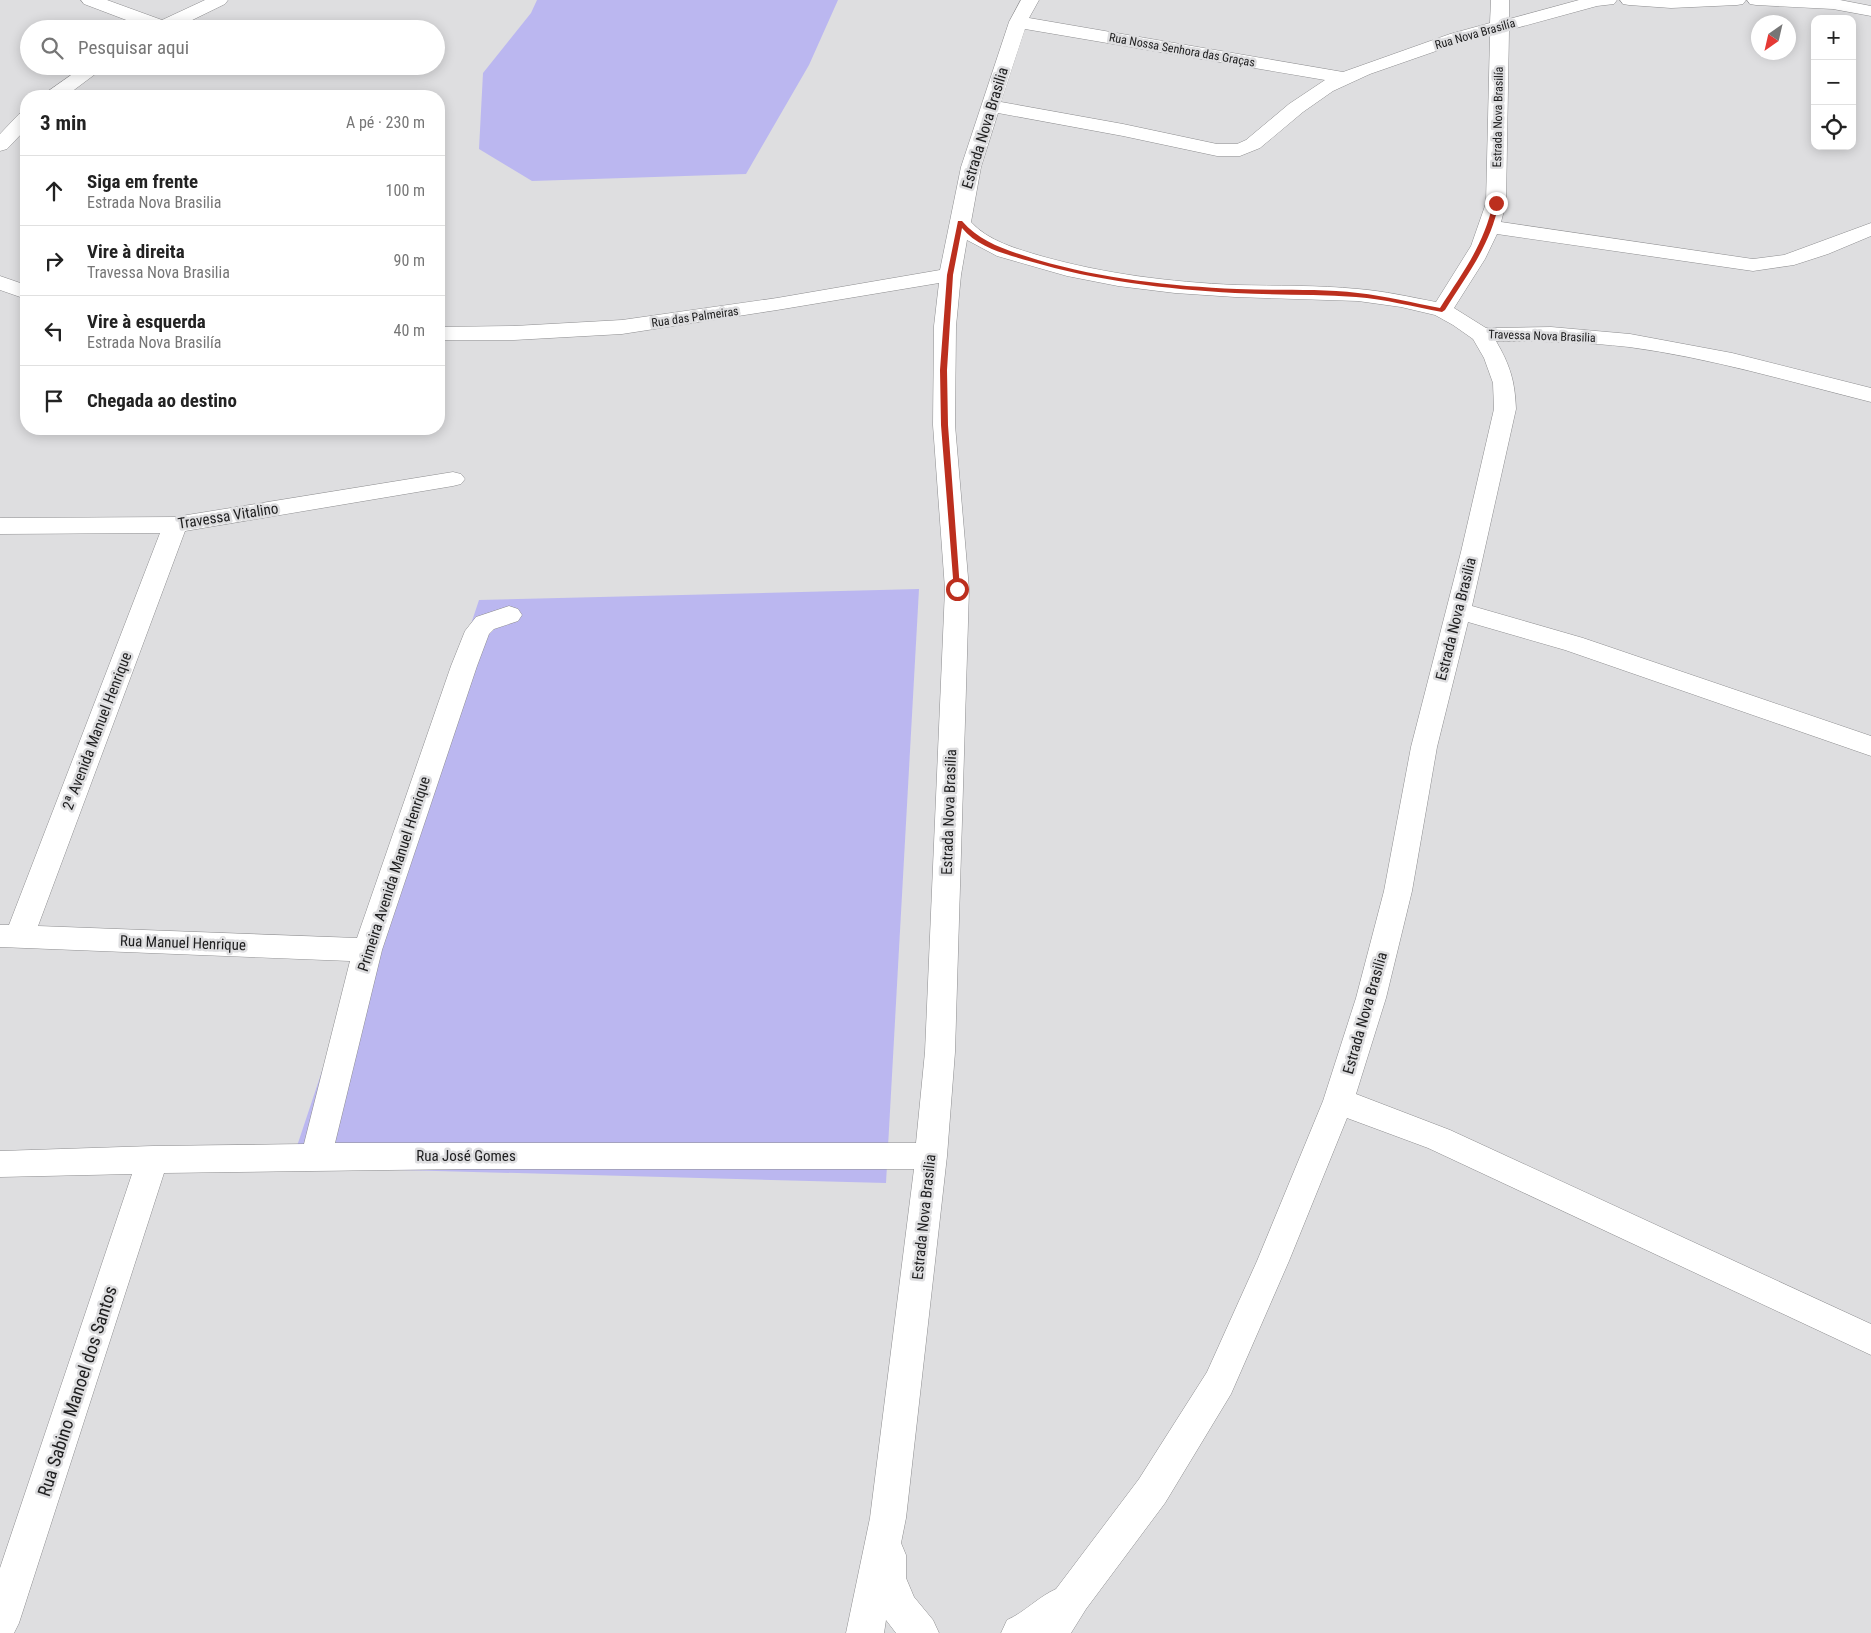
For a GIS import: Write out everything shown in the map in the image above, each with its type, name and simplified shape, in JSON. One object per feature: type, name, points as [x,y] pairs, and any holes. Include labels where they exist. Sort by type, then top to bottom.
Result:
[{"type":"street","points":[[90,0],[141,20]]},
{"type":"street","points":[[178,20],[219,0]]},
{"type":"street","name":"Estrada Nova Brasilía","points":[[1442,310],[1483,245],[1491,227],[1496,203],[1500,0]]},
{"type":"street","name":"Rua Nova Brasilía","points":[[990,106],[1232,151],[1240,150],[1253,144],[1309,98],[1326,87],[1363,70],[1456,38],[1596,1],[1608,0]]},
{"type":"street","points":[[1629,0],[1671,3],[1737,0]]},
{"type":"street","points":[[1756,0],[1833,4],[1871,11]]},
{"type":"street","name":"Rua Nossa Senhora das Graças","points":[[1024,11],[1345,78]]},
{"type":"street","name":"Estrada Nova Brasilia","points":[[865,1633],[888,1518],[931,1156],[940,1052],[957,589],[944,425],[945,335],[950,275],[971,167],[990,106],[1024,11]]},
{"type":"street","points":[[63,90],[84,75]]},
{"type":"street","points":[[0,145],[20,124]]},
{"type":"street","name":"Travessa Nova Brasilia","points":[[960,222],[969,233],[984,243],[1004,252],[1067,270],[1118,280],[1226,290],[1358,295],[1442,310],[1462,320],[1482,334],[1551,334],[1630,341],[1732,360],[1871,394]]},
{"type":"street","points":[[1491,227],[1753,265],[1787,261],[1813,253],[1871,229]]},
{"type":"street","name":"Rua das Palmeiras","points":[[445,333],[514,333],[622,327],[777,304],[950,275]]},
{"type":"street","points":[[0,282],[20,290]]},
{"type":"street","name":"Estrada Nova Brasilia","points":[[1049,1633],[1073,1596],[1152,1491],[1219,1383],[1273,1261],[1338,1100],[1371,998],[1398,891],[1424,747],[1473,552],[1505,409],[1504,383],[1495,358],[1482,334]]},
{"type":"street","name":"Travessa Vitalino","points":[[0,526],[176,525],[453,479]]},
{"type":"street","name":"2ª Avenida Manuel Henrique","points":[[10,936],[176,525]]},
{"type":"street","points":[[1458,610],[1574,644],[1871,746]]},
{"type":"street","name":"Primeira Avenida Manuel Henrique","points":[[316,1157],[367,950],[464,666],[478,630],[485,623],[509,615]]},
{"type":"street","name":"Rua Manuel Henrique","points":[[10,936],[367,950]]},
{"type":"street","points":[[1338,1100],[1440,1139],[1871,1340]]},
{"type":"street","name":"Rua José Gomes","points":[[0,1164],[153,1159],[316,1157],[931,1156]]},
{"type":"street","name":"Rua Sabino Manoel dos Santos","points":[[0,1623],[153,1159]]},
{"type":"street","points":[[888,1518],[888,1578],[900,1609],[920,1633]]},
{"type":"street","points":[[1020,1633],[1031,1628],[1073,1596]]},
{"type":"shaded area","points":[[537,0],[838,0],[809,65],[746,174],[532,181],[479,149],[483,73],[531,13]]},
{"type":"shaded area","points":[[919,589],[886,1183],[290,1167],[479,600]]},
{"type":"route","points":[[957,589],[944,425],[944,370],[945,326],[950,275],[960,222],[969,233],[984,243],[1004,252],[1067,270],[1118,280],[1175,287],[1235,291],[1298,291],[1358,295],[1401,301],[1442,310],[1483,245],[1491,227],[1496,203]]}]
